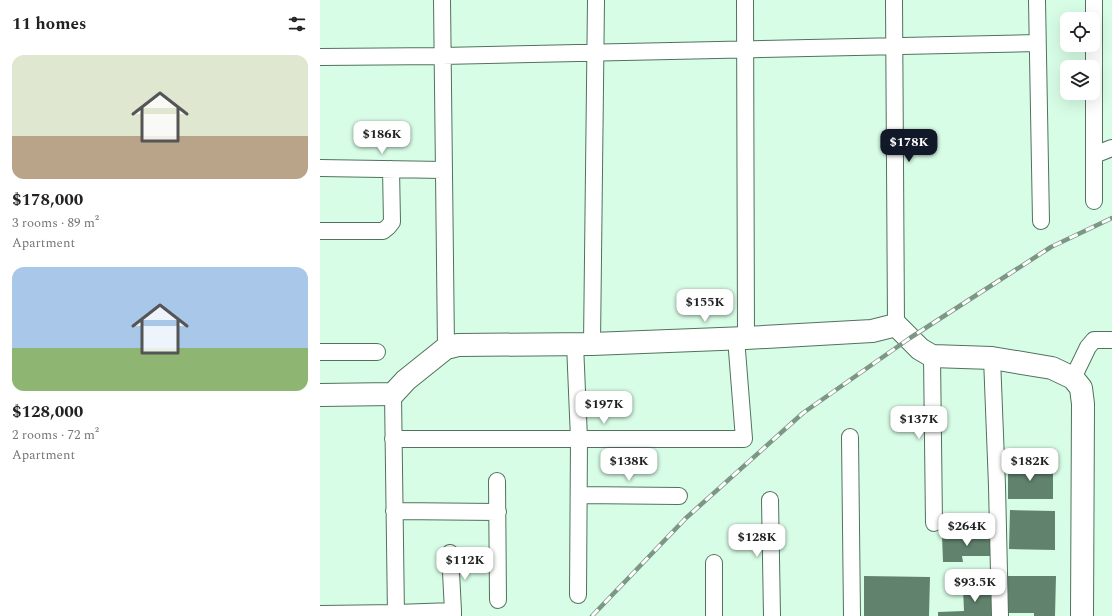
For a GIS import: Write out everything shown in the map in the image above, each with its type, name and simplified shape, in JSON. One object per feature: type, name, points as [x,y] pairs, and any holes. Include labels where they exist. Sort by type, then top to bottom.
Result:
[{"type":"street","points":[[442,0],[446,348]]},
{"type":"street","points":[[578,595],[579,439],[596,53],[596,0]]},
{"type":"street","points":[[394,439],[744,439],[741,338],[745,0]]},
{"type":"street","points":[[894,0],[896,325],[920,349],[932,356],[992,358],[1052,368],[1073,378],[1081,388],[1083,404],[1082,616]]},
{"type":"street","points":[[1037,0],[1040,221]]},
{"type":"street","points":[[1094,0],[1094,201]]},
{"type":"street","points":[[320,57],[596,53],[1037,43]]},
{"type":"street","points":[[1094,155],[1112,148]]},
{"type":"street","points":[[320,168],[444,170]]},
{"type":"street","points":[[320,231],[383,231],[388,227],[392,222],[391,169]]},
{"type":"street","points":[[396,615],[393,394],[406,380],[446,348],[458,345],[584,344],[741,338],[872,331],[896,325]]},
{"type":"street","points":[[1073,378],[1088,347],[1094,340],[1112,340]]},
{"type":"street","points":[[320,352],[378,352]]},
{"type":"street","points":[[932,356],[934,523]]},
{"type":"street","points":[[992,358],[1000,616]]},
{"type":"street","points":[[320,395],[393,394]]},
{"type":"street","points":[[850,437],[852,616]]},
{"type":"street","points":[[497,481],[498,600]]},
{"type":"street","points":[[579,495],[679,496]]},
{"type":"street","points":[[770,500],[772,616]]},
{"type":"street","points":[[394,511],[498,512]]},
{"type":"street","points":[[320,614],[396,615],[453,613],[450,553]]},
{"type":"street","points":[[714,563],[714,616]]},
{"type":"building","points":[[1008,466],[1053,466],[1053,499],[1008,499]]},
{"type":"building","points":[[1010,510],[1055,511],[1055,550],[1009,549]]},
{"type":"building","points":[[942,536],[995,536],[995,556],[962,556],[963,562],[943,562]]},
{"type":"building","points":[[864,576],[930,577],[929,616],[864,616]]},
{"type":"building","points":[[1008,576],[1056,576],[1055,616],[1034,616],[1034,613],[1008,613]]},
{"type":"building","points":[[993,587],[994,616],[938,616],[938,612],[964,611],[963,588]]},
{"type":"railway","points":[[592,616],[686,518],[803,413],[910,338],[1051,247],[1112,218]]}]
